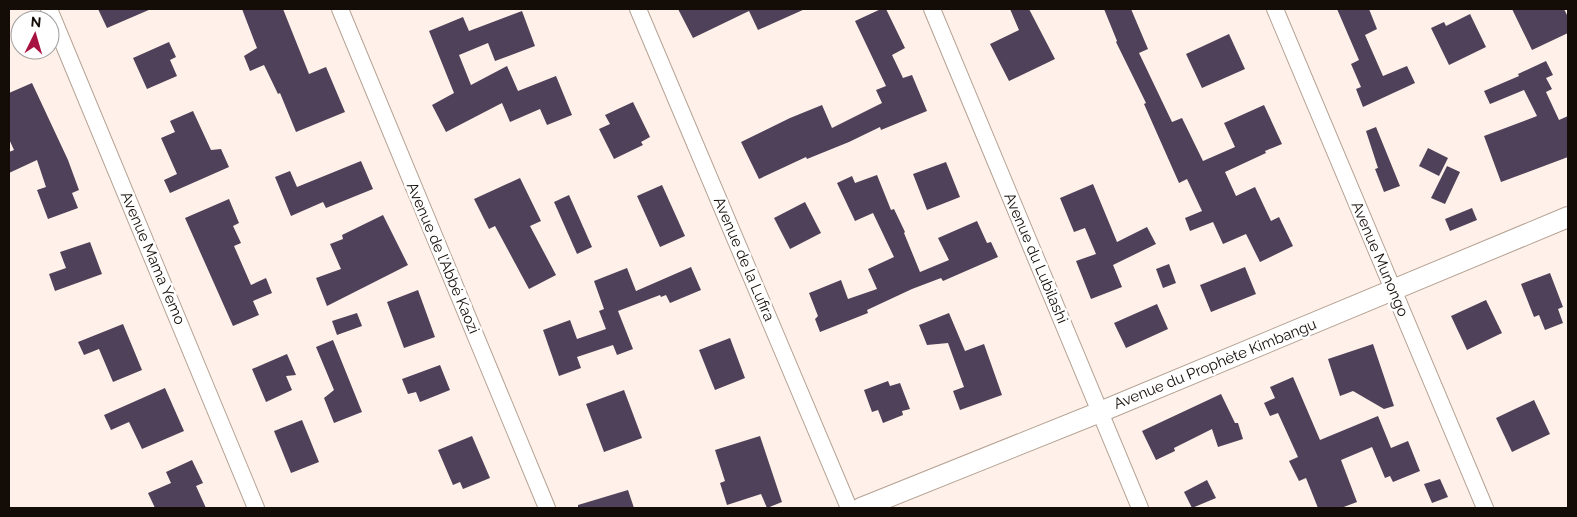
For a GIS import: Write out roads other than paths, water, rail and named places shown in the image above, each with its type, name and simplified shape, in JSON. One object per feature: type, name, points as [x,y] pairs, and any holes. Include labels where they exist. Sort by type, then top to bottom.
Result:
[{"type":"street","name":"Avenue Mama Yemo","points":[[49,9],[256,508]]},
{"type":"street","name":"Avenue de l'Abbé Kaozi","points":[[340,9],[547,508]]},
{"type":"street","name":"Avenue de la Lufira","points":[[638,9],[849,508]]},
{"type":"street","name":"Avenue du Lubilashi","points":[[932,9],[1140,508]]},
{"type":"street","name":"Avenue Munongo","points":[[1275,9],[1485,508]]},
{"type":"street","name":"Avenue du Prophète Kimbangu","points":[[861,508],[1394,291],[1568,217]]}]
